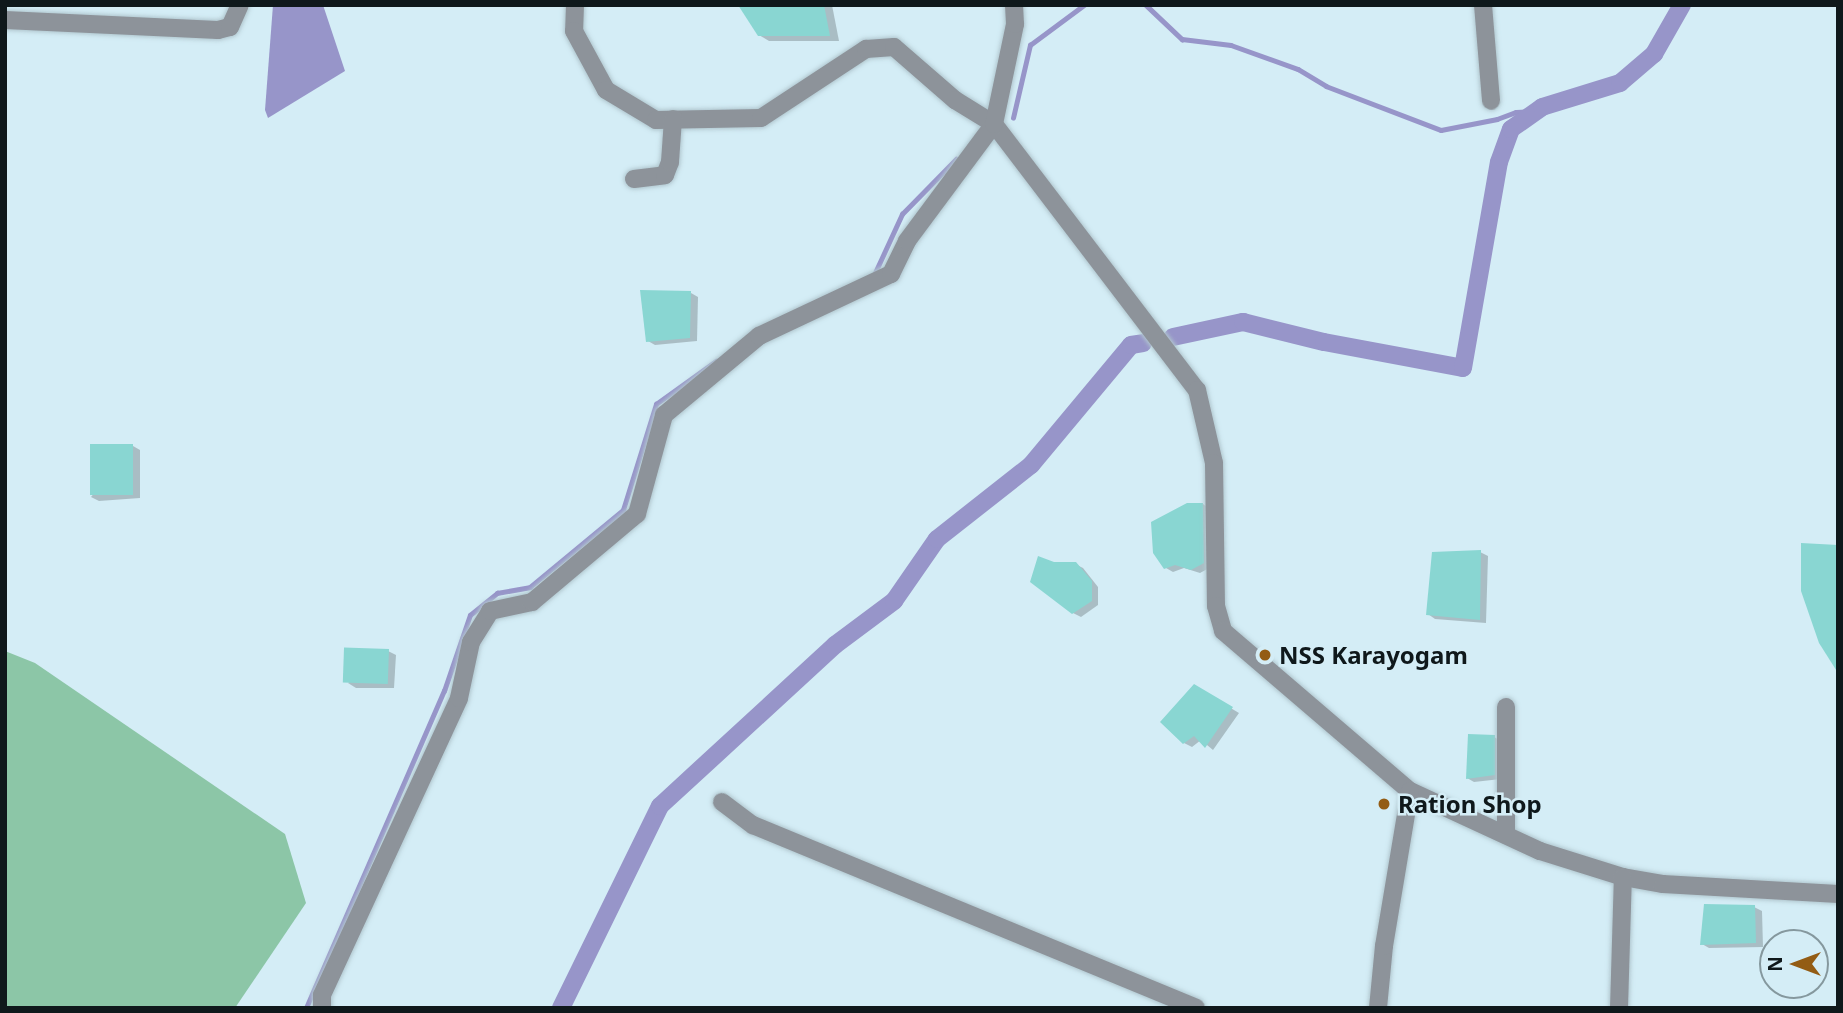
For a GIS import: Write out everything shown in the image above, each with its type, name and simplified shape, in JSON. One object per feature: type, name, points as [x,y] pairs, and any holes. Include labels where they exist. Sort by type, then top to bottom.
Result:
[{"type":"street","points":[[5,20],[218,30],[230,27],[240,5]]},
{"type":"street","points":[[575,5],[574,31],[606,90],[656,120],[761,118],[866,49],[894,47],[955,100],[994,124],[1198,390],[1214,463],[1216,606],[1223,631],[1410,792],[1540,851],[1623,877],[1663,884],[1838,894]]},
{"type":"street","points":[[322,1008],[322,995],[458,698],[471,642],[490,611],[532,602],[637,514],[664,415],[759,336],[891,274],[907,241],[994,124],[1015,24],[1014,5]]},
{"type":"street","points":[[1483,5],[1491,101]]},
{"type":"street","points":[[634,179],[665,176],[670,162],[673,119]]},
{"type":"street","points":[[1506,707],[1506,835]]},
{"type":"street","points":[[1378,1008],[1384,946],[1410,792]]},
{"type":"street","points":[[722,802],[753,825],[1196,1008]]},
{"type":"street","points":[[1619,1008],[1623,877]]},
{"type":"green space","points":[[5,651],[35,663],[285,834],[306,903],[235,1008],[5,1008]]},
{"type":"water","points":[[273,5],[323,5],[345,71],[268,118],[265,110]]},
{"type":"building","points":[[738,5],[824,5],[830,36],[758,36]]},
{"type":"building","points":[[640,290],[691,291],[690,338],[646,342]]},
{"type":"building","points":[[90,444],[133,444],[133,495],[90,495]]},
{"type":"building","points":[[1187,503],[1203,503],[1204,563],[1191,570],[1175,565],[1164,569],[1153,553],[1151,522]]},
{"type":"building","points":[[1801,543],[1838,545],[1838,673],[1819,643],[1801,591]]},
{"type":"building","points":[[1481,550],[1480,620],[1426,615],[1432,552]]},
{"type":"building","points":[[1038,556],[1054,562],[1076,562],[1092,581],[1092,601],[1072,614],[1030,582]]},
{"type":"building","points":[[344,647],[389,649],[388,684],[343,682]]},
{"type":"building","points":[[1194,684],[1233,707],[1205,748],[1194,736],[1183,744],[1160,722]]},
{"type":"building","points":[[1468,734],[1495,735],[1495,775],[1466,779]]},
{"type":"building","points":[[1704,904],[1755,905],[1756,943],[1700,945]]},
{"type":"waterway","points":[[1013,118],[1030,45],[1084,5]]},
{"type":"waterway","points":[[1146,5],[1182,39],[1231,45],[1298,69],[1326,86],[1441,130],[1497,119],[1516,112],[1536,111]]},
{"type":"waterway","points":[[1173,337],[1243,322],[1324,342],[1463,368],[1499,162],[1511,129],[1542,107],[1620,83],[1654,54],[1682,5]]},
{"type":"waterway","points":[[874,275],[902,214],[956,159]]},
{"type":"waterway","points":[[561,1008],[660,806],[835,645],[894,601],[937,539],[1031,465],[1131,345],[1143,343]]},
{"type":"waterway","points":[[306,1008],[444,691],[470,615],[497,593],[530,587],[623,510],[656,404],[716,361]]},
{"type":"place","name":"NSS Karayogam","points":[[1265,655]]},
{"type":"place","name":"Ration Shop","points":[[1384,804]]}]
